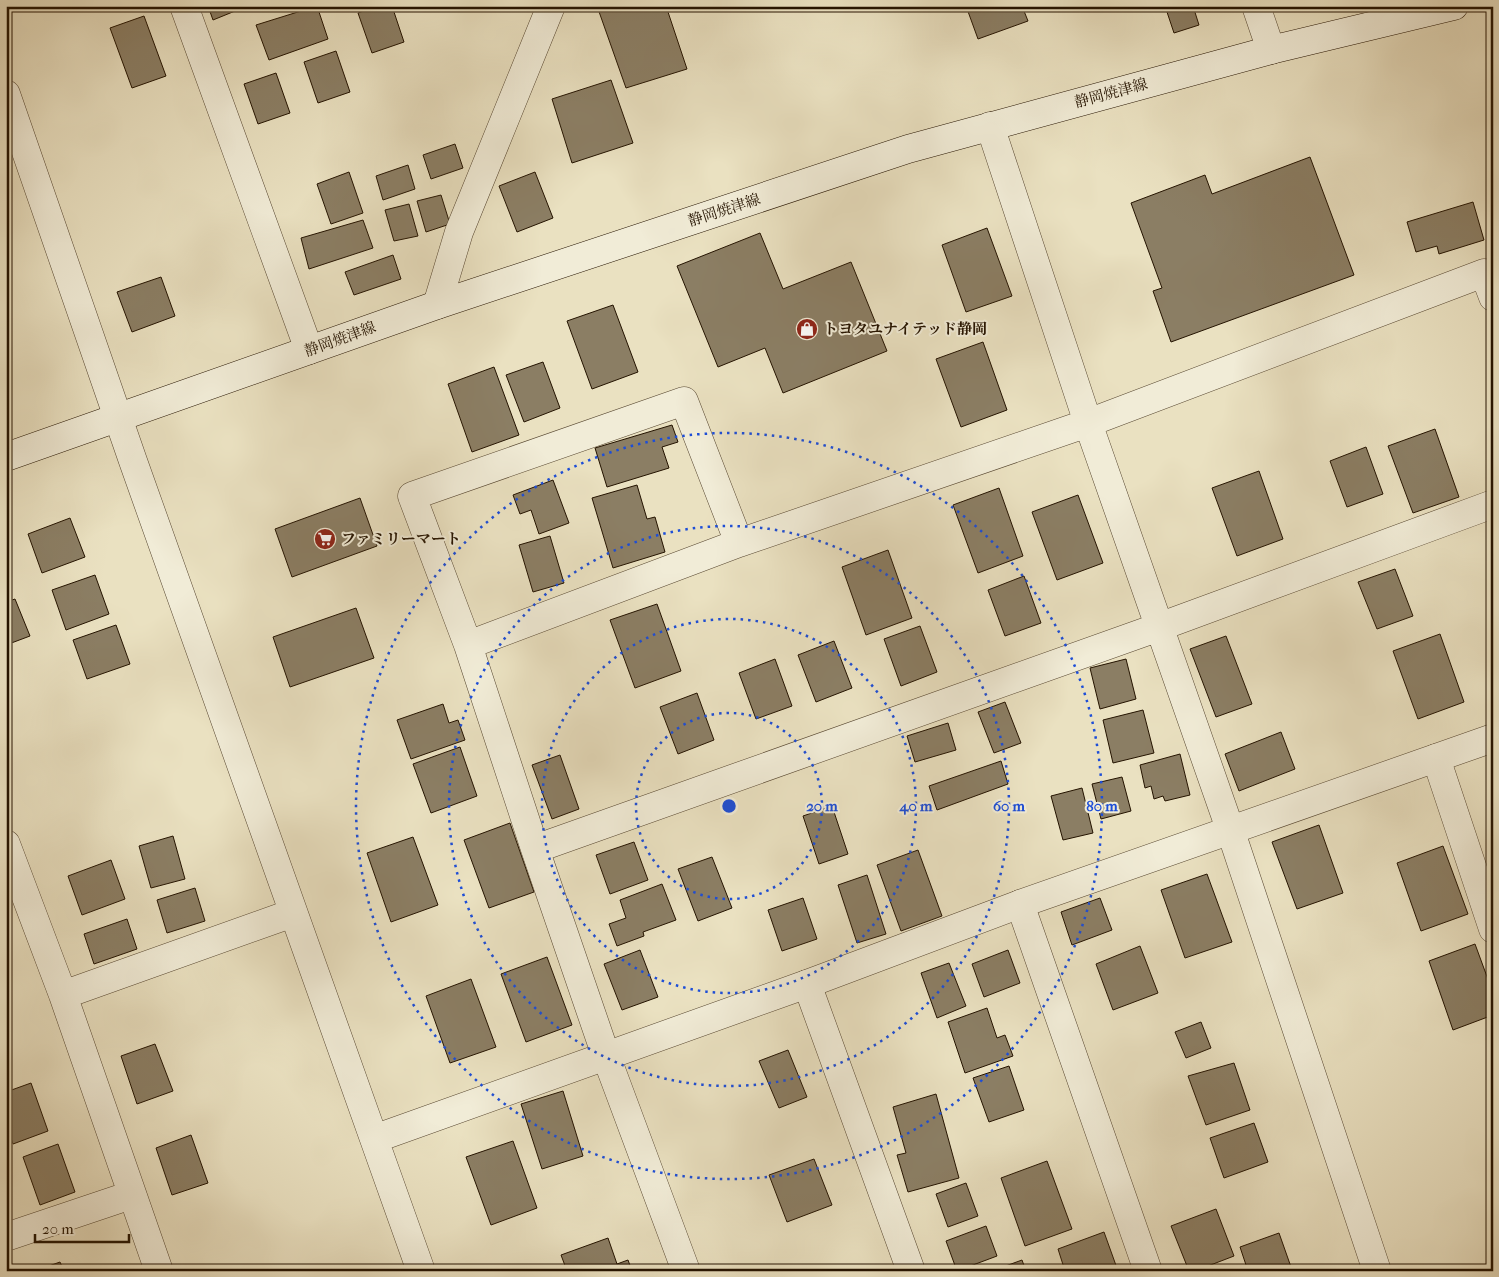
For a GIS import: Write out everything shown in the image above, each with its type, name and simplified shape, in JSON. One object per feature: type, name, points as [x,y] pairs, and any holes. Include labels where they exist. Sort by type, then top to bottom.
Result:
[{"type":"street","points":[[184,6],[309,350]]},
{"type":"street","points":[[437,305],[459,232],[551,6]]},
{"type":"street","points":[[1256,6],[1271,50]]},
{"type":"street","name":"静岡焼津線","points":[[6,457],[437,305],[908,149],[1271,50],[1454,6]]},
{"type":"street","points":[[6,94],[421,1271]]},
{"type":"street","points":[[990,126],[1088,423],[1230,829],[1377,1271]]},
{"type":"street","points":[[468,645],[739,543],[1088,423],[1484,273],[1493,297]]},
{"type":"street","points":[[686,1271],[606,1056],[534,849],[468,645],[412,496],[684,401],[739,543]]},
{"type":"street","points":[[534,849],[1158,627],[1493,504]]},
{"type":"street","points":[[374,1139],[807,984],[1020,904],[1493,738]]},
{"type":"street","points":[[1436,758],[1493,929]]},
{"type":"street","points":[[6,844],[63,995],[159,1271]]},
{"type":"street","points":[[1020,904],[1148,1271]]},
{"type":"street","points":[[63,995],[294,913]]},
{"type":"street","points":[[807,984],[911,1271]]},
{"type":"street","points":[[6,1237],[131,1195]]},
{"type":"building","points":[[208,6],[239,6],[240,9],[213,20]]},
{"type":"building","points":[[317,6],[328,39],[269,60],[256,25]]},
{"type":"building","points":[[377,6],[392,6],[404,42],[372,53],[358,13]]},
{"type":"building","points":[[597,6],[666,6],[687,69],[626,88]]},
{"type":"building","points":[[966,6],[1022,6],[1028,21],[978,39]]},
{"type":"building","points":[[1165,6],[1193,6],[1199,25],[1174,33]]},
{"type":"building","points":[[144,16],[166,76],[132,88],[110,28]]},
{"type":"building","points":[[336,51],[350,92],[318,103],[304,62]]},
{"type":"building","points":[[276,73],[290,113],[258,124],[244,84]]},
{"type":"building","points":[[611,80],[633,143],[572,163],[552,99]]},
{"type":"building","points":[[455,144],[463,168],[431,179],[423,155]]},
{"type":"building","points":[[1310,157],[1354,275],[1171,342],[1153,291],[1162,288],[1131,203],[1205,175],[1212,194]]},
{"type":"building","points":[[408,165],[415,189],[383,200],[376,176]]},
{"type":"building","points":[[349,172],[363,213],[331,224],[317,184]]},
{"type":"building","points":[[535,172],[553,218],[517,232],[499,186]]},
{"type":"building","points":[[441,195],[450,224],[426,232],[417,201]]},
{"type":"building","points":[[1473,202],[1484,240],[1439,254],[1437,246],[1416,252],[1407,222]]},
{"type":"building","points":[[409,204],[418,236],[394,241],[385,210]]},
{"type":"building","points":[[363,220],[373,248],[309,269],[301,238]]},
{"type":"building","points":[[987,228],[1012,296],[966,312],[942,245]]},
{"type":"building","points":[[760,233],[783,289],[851,262],[887,351],[783,393],[765,348],[718,367],[677,266]]},
{"type":"building","points":[[393,255],[401,279],[354,295],[345,272]]},
{"type":"building","points":[[161,277],[175,316],[132,332],[117,292]]},
{"type":"building","points":[[613,305],[638,372],[592,389],[567,321]]},
{"type":"building","points":[[983,342],[1007,410],[961,427],[936,359]]},
{"type":"building","points":[[543,362],[560,408],[524,422],[506,375]]},
{"type":"building","points":[[494,367],[519,435],[472,452],[448,384]]},
{"type":"building","points":[[672,425],[678,442],[662,447],[669,468],[607,487],[595,448]]},
{"type":"building","points":[[1435,429],[1459,497],[1413,513],[1388,446]]},
{"type":"building","points":[[1366,447],[1383,494],[1347,507],[1330,461]]},
{"type":"building","points":[[1259,471],[1283,539],[1237,556],[1212,488]]},
{"type":"building","points":[[553,480],[569,523],[539,534],[531,510],[520,514],[513,495]]},
{"type":"building","points":[[637,485],[647,519],[655,517],[665,552],[613,568],[592,498]]},
{"type":"building","points":[[999,488],[1023,556],[978,573],[953,505]]},
{"type":"building","points":[[1078,495],[1103,563],[1057,580],[1032,512]]},
{"type":"building","points":[[360,498],[377,546],[292,577],[275,529]]},
{"type":"building","points":[[70,518],[85,557],[42,573],[28,534]]},
{"type":"building","points":[[550,536],[564,583],[533,592],[519,545]]},
{"type":"building","points":[[888,550],[912,618],[866,635],[842,567]]},
{"type":"building","points":[[1395,569],[1413,616],[1377,629],[1358,582]]},
{"type":"building","points":[[95,575],[109,614],[66,630],[52,590]]},
{"type":"building","points":[[1024,576],[1041,623],[1005,636],[988,590]]},
{"type":"building","points":[[15,599],[30,636],[6,645],[6,602]]},
{"type":"building","points":[[657,604],[681,671],[635,688],[610,620]]},
{"type":"building","points":[[356,608],[374,658],[290,687],[273,637]]},
{"type":"building","points":[[116,625],[130,664],[87,679],[73,640]]},
{"type":"building","points":[[920,626],[937,672],[901,686],[884,639]]},
{"type":"building","points":[[1440,634],[1464,702],[1418,719],[1393,651]]},
{"type":"building","points":[[1226,636],[1252,704],[1216,717],[1190,649]]},
{"type":"building","points":[[834,641],[852,688],[816,702],[798,655]]},
{"type":"building","points":[[775,659],[792,706],[756,719],[739,673]]},
{"type":"building","points":[[1126,659],[1136,699],[1100,709],[1090,668]]},
{"type":"building","points":[[697,693],[714,740],[678,754],[660,707]]},
{"type":"building","points":[[1005,702],[1021,743],[994,753],[978,712]]},
{"type":"building","points":[[443,704],[449,723],[458,720],[465,740],[411,759],[397,720]]},
{"type":"building","points":[[1143,710],[1154,753],[1113,763],[1103,720]]},
{"type":"building","points":[[948,723],[956,750],[915,762],[907,736]]},
{"type":"building","points":[[1281,732],[1295,769],[1239,791],[1225,754]]},
{"type":"building","points":[[460,747],[477,796],[431,813],[413,764]]},
{"type":"building","points":[[1180,754],[1190,795],[1165,801],[1163,796],[1154,799],[1151,786],[1145,788],[1140,765]]},
{"type":"building","points":[[560,755],[579,809],[552,819],[532,765]]},
{"type":"building","points":[[1001,761],[1008,784],[937,810],[929,786]]},
{"type":"building","points":[[1122,777],[1131,811],[1101,819],[1092,784]]},
{"type":"building","points":[[1082,788],[1093,833],[1063,840],[1051,796]]},
{"type":"building","points":[[832,806],[848,854],[819,864],[803,816]]},
{"type":"building","points":[[510,823],[534,892],[489,908],[464,840]]},
{"type":"building","points":[[1319,825],[1343,893],[1297,909],[1272,842]]},
{"type":"building","points":[[173,836],[185,879],[151,888],[139,846]]},
{"type":"building","points":[[413,837],[438,905],[391,922],[367,853]]},
{"type":"building","points":[[634,842],[648,880],[610,894],[596,855]]},
{"type":"building","points":[[1443,846],[1468,914],[1421,931],[1397,863]]},
{"type":"building","points":[[918,850],[942,916],[901,931],[877,865]]},
{"type":"building","points":[[712,857],[732,908],[698,921],[678,869]]},
{"type":"building","points":[[111,860],[125,899],[82,915],[68,876]]},
{"type":"building","points":[[1207,874],[1232,942],[1185,958],[1161,890]]},
{"type":"building","points":[[867,875],[886,934],[857,943],[838,885]]},
{"type":"building","points":[[662,884],[676,920],[643,932],[644,936],[617,946],[609,924],[626,918],[620,900]]},
{"type":"building","points":[[195,888],[205,921],[167,933],[157,900]]},
{"type":"building","points":[[803,898],[817,939],[782,951],[768,910]]},
{"type":"building","points":[[1100,898],[1112,930],[1072,945],[1061,912]]},
{"type":"building","points":[[127,919],[137,949],[94,964],[84,934]]},
{"type":"building","points":[[1475,944],[1493,993],[1493,1015],[1453,1030],[1429,961]]},
{"type":"building","points":[[1140,946],[1158,993],[1113,1010],[1096,964]]},
{"type":"building","points":[[640,950],[658,997],[622,1010],[604,964]]},
{"type":"building","points":[[1008,950],[1020,983],[984,997],[972,964]]},
{"type":"building","points":[[547,957],[572,1025],[526,1042],[501,974]]},
{"type":"building","points":[[949,963],[966,1006],[937,1018],[921,973]]},
{"type":"building","points":[[471,979],[496,1047],[450,1063],[426,996]]},
{"type":"building","points":[[987,1008],[997,1038],[1005,1035],[1013,1056],[965,1073],[948,1022]]},
{"type":"building","points":[[1201,1022],[1211,1048],[1186,1058],[1175,1032]]},
{"type":"building","points":[[155,1044],[173,1091],[137,1104],[121,1056]]},
{"type":"building","points":[[788,1050],[807,1097],[779,1108],[759,1061]]},
{"type":"building","points":[[1234,1063],[1250,1110],[1206,1125],[1188,1076]]},
{"type":"building","points":[[1009,1066],[1024,1110],[989,1122],[973,1078]]},
{"type":"building","points":[[31,1083],[48,1131],[13,1144],[6,1124],[6,1092]]},
{"type":"building","points":[[563,1091],[583,1156],[542,1169],[521,1104]]},
{"type":"building","points":[[936,1094],[959,1178],[908,1192],[897,1155],[906,1153],[893,1107]]},
{"type":"building","points":[[1254,1123],[1268,1162],[1224,1178],[1210,1138]]},
{"type":"building","points":[[191,1135],[208,1183],[172,1195],[156,1148]]},
{"type":"building","points":[[513,1141],[537,1208],[491,1225],[466,1157]]},
{"type":"building","points":[[58,1144],[75,1192],[40,1205],[23,1157]]},
{"type":"building","points":[[814,1159],[832,1205],[787,1222],[769,1175]]},
{"type":"building","points":[[1047,1161],[1072,1229],[1025,1246],[1001,1178]]},
{"type":"building","points":[[966,1183],[978,1216],[948,1227],[936,1194]]},
{"type":"building","points":[[1216,1209],[1234,1256],[1195,1271],[1189,1271],[1171,1226]]},
{"type":"building","points":[[986,1226],[997,1256],[957,1271],[946,1241]]},
{"type":"building","points":[[1104,1232],[1118,1271],[1065,1271],[1058,1249]]},
{"type":"building","points":[[1279,1233],[1291,1267],[1279,1271],[1248,1271],[1240,1247]]},
{"type":"building","points":[[608,1238],[617,1264],[628,1260],[632,1271],[567,1271],[561,1255]]},
{"type":"building","points":[[1022,1260],[1026,1271],[992,1271]]},
{"type":"building","points":[[60,1262],[64,1271],[35,1271]]},
{"type":"place","name":"トヨタユナイテッド静岡","points":[[807,329]]},
{"type":"place","name":"ファミリーマート","points":[[325,539]]}]
